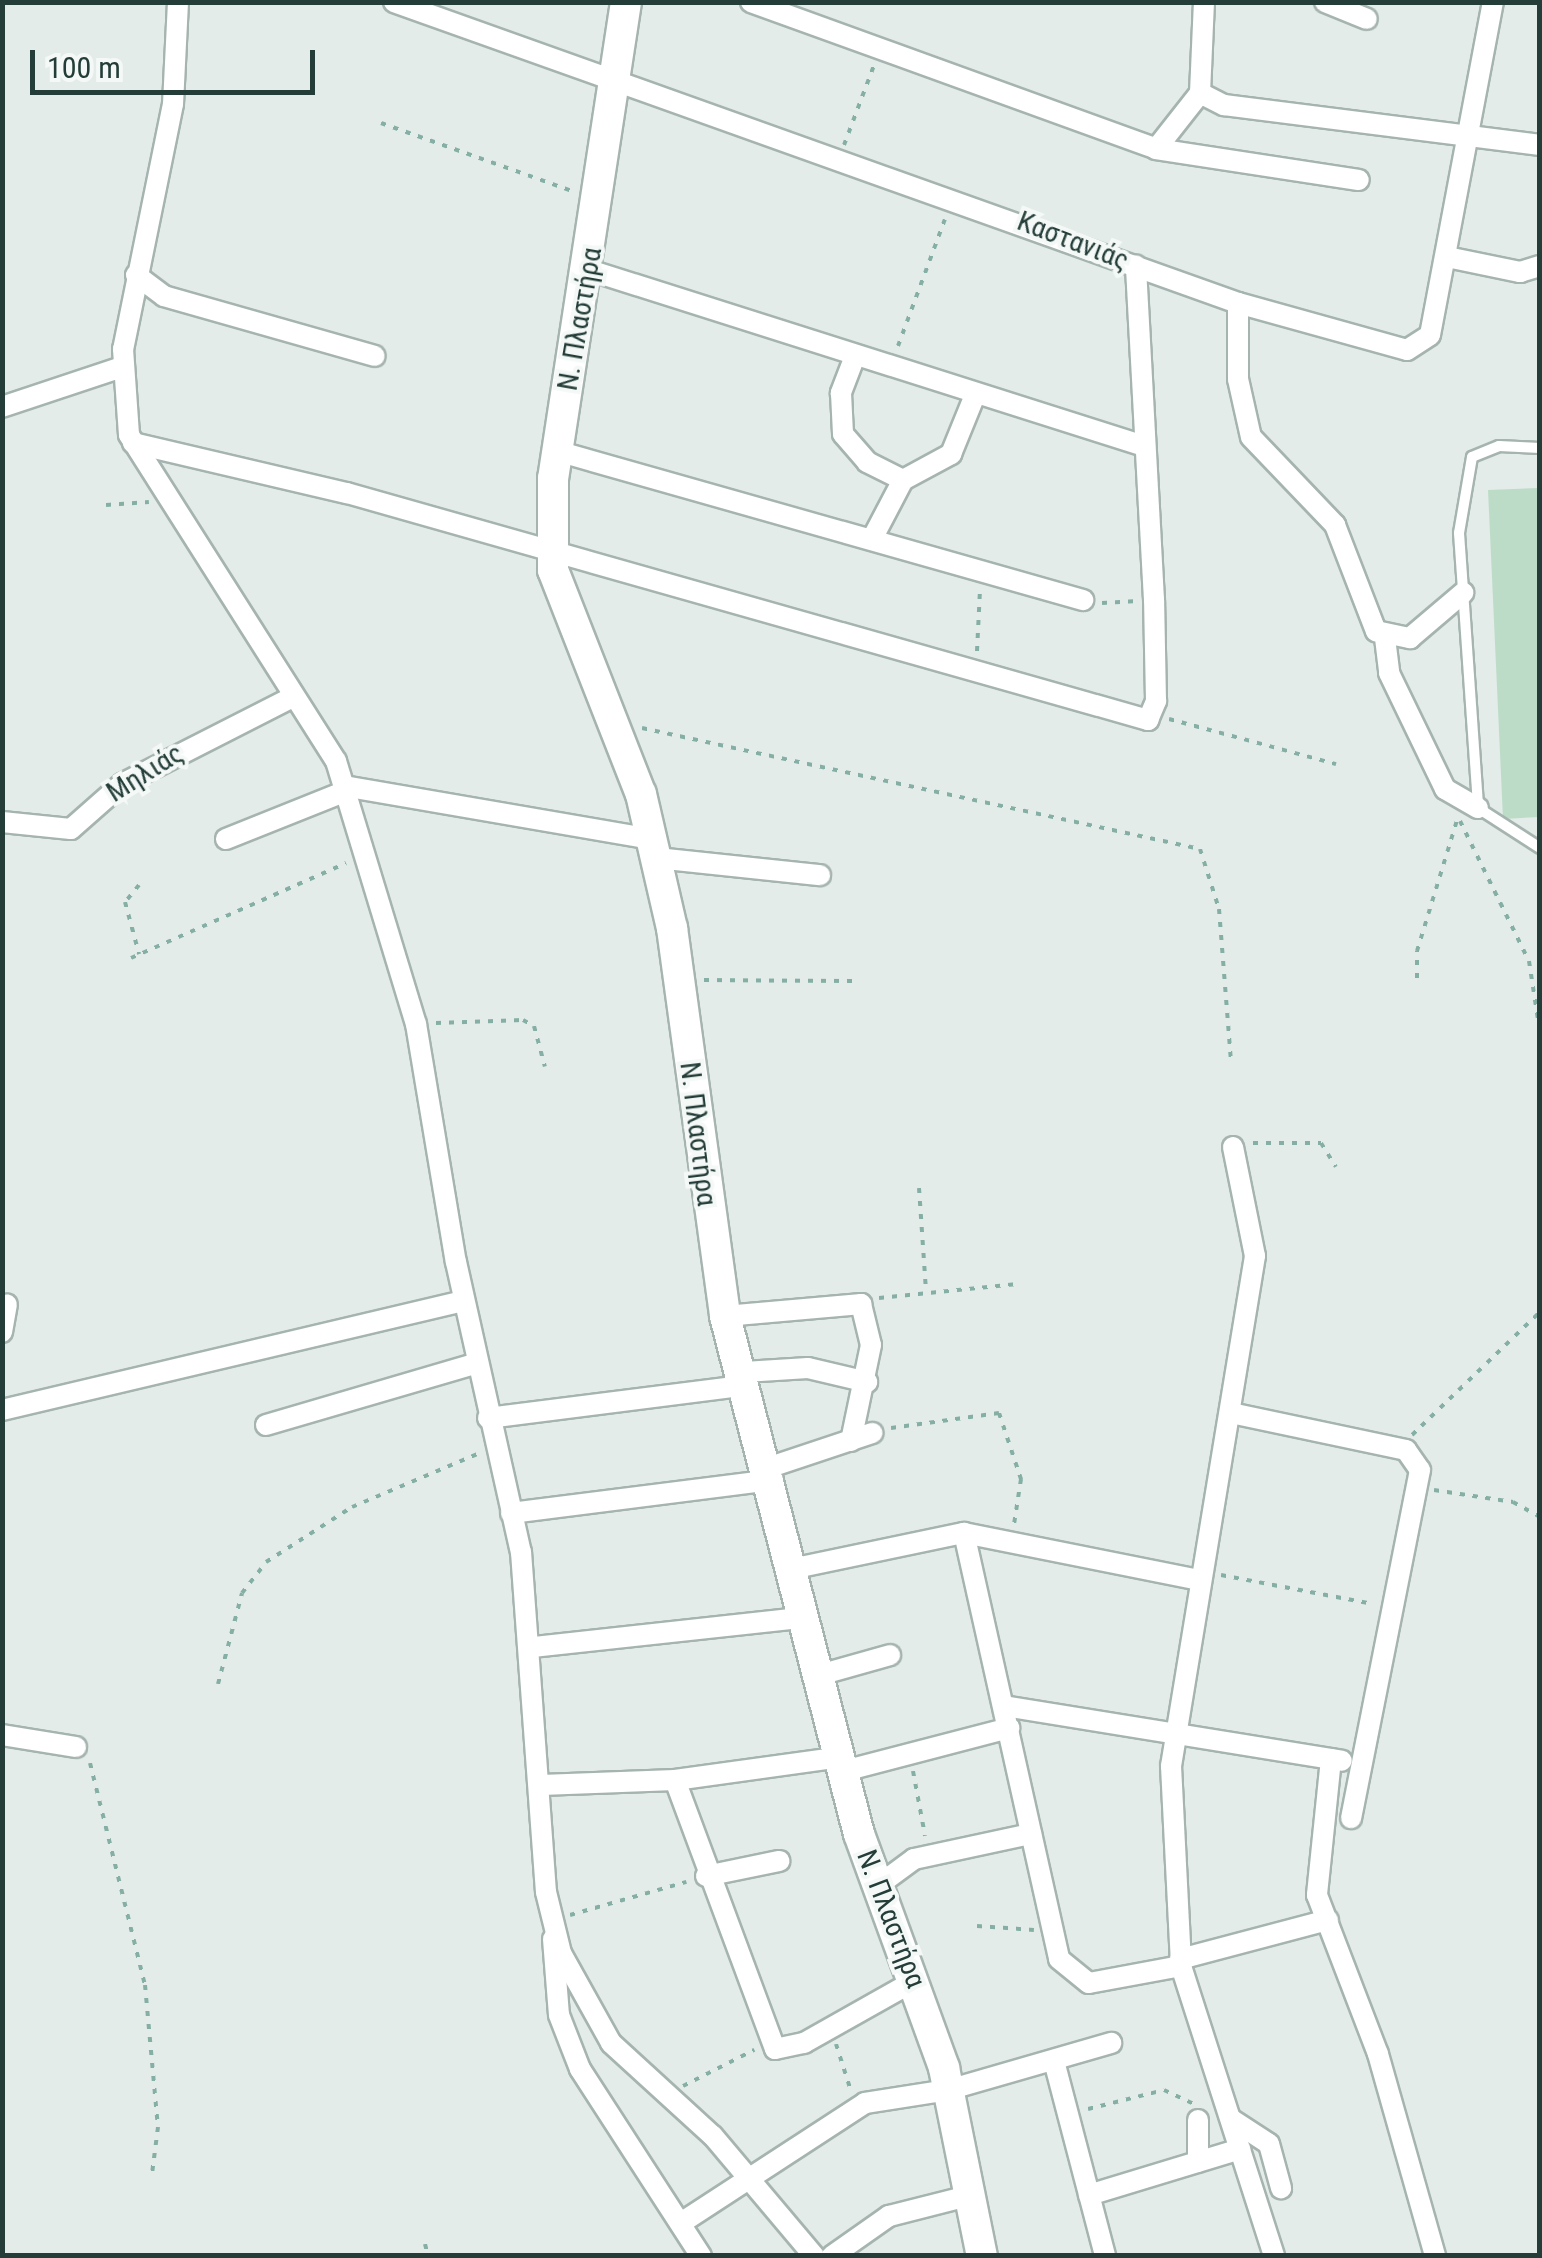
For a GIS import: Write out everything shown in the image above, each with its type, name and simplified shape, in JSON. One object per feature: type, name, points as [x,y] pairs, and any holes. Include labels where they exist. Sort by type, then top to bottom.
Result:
[{"type":"street","points":[[178,2],[174,104],[136,275],[122,366],[133,443],[288,699],[325,742],[345,789],[416,1024],[464,1301],[511,1512],[534,1647],[553,1984],[580,2069],[684,2222],[701,2256]]},
{"type":"street","name":"Καστανιάς","points":[[394,2],[840,154],[1238,303],[1423,347],[1447,257],[1472,136],[1493,2]]},
{"type":"street","name":"Ν. Πλαστήρα","points":[[626,2],[589,270],[557,452],[550,550],[615,726],[654,849],[679,983],[725,1316],[746,1378],[771,1473],[801,1618],[876,1887],[914,1980],[948,2090],[982,2256]]},
{"type":"street","points":[[751,2],[1156,149],[1359,180]]},
{"type":"street","points":[[1156,149],[1200,93],[1204,2]]},
{"type":"street","points":[[1325,2],[1368,19]]},
{"type":"street","points":[[1200,93],[1224,105],[1540,145]]},
{"type":"street","points":[[1447,257],[1520,272],[1540,266]]},
{"type":"street","points":[[133,443],[550,550],[976,672],[1154,716],[1154,600],[1141,445],[1136,265]]},
{"type":"street","points":[[589,270],[1141,445]]},
{"type":"street","points":[[136,275],[164,296],[375,356]]},
{"type":"street","points":[[1238,303],[1238,378],[1251,436],[1335,525],[1364,612],[1385,638],[1389,673],[1445,789],[1478,808]]},
{"type":"street","points":[[854,356],[841,394],[843,434],[867,462],[903,480]]},
{"type":"street","points":[[2,407],[122,366]]},
{"type":"street","points":[[872,539],[903,480],[952,454],[975,395]]},
{"type":"street","points":[[557,452],[1083,600]]},
{"type":"street","points":[[1385,638],[1410,638],[1463,594]]},
{"type":"street","name":"Μηλιάς","points":[[2,822],[71,829],[122,784],[288,699]]},
{"type":"street","points":[[226,840],[345,789],[654,849],[820,875]]},
{"type":"street","points":[[1233,1147],[1255,1256],[1232,1413],[1195,1579],[1172,1733],[1181,1963],[1274,2256]]},
{"type":"street","points":[[2,1410],[464,1301]]},
{"type":"street","points":[[2,1332],[7,1304]]},
{"type":"street","points":[[725,1316],[860,1304],[867,1382],[850,1441]]},
{"type":"street","points":[[266,1425],[478,1363]]},
{"type":"street","points":[[488,1418],[808,1368],[867,1382]]},
{"type":"street","points":[[1232,1413],[1398,1449],[1415,1460],[1418,1486],[1388,1605],[1357,1760],[1350,1818]]},
{"type":"street","points":[[511,1512],[771,1473],[872,1433]]},
{"type":"street","points":[[791,1569],[964,1534],[1010,1538],[1195,1579]]},
{"type":"street","points":[[964,1534],[1053,1932],[1076,1980],[1181,1963],[1328,1920]]},
{"type":"street","points":[[534,1647],[801,1618]]},
{"type":"street","points":[[816,1676],[890,1654]]},
{"type":"street","points":[[1004,1706],[1331,1760],[1357,1760]]},
{"type":"street","points":[[541,1785],[675,1780],[911,1756],[1008,1728]]},
{"type":"street","points":[[2,1735],[76,1747]]},
{"type":"street","points":[[1331,1760],[1313,1874],[1378,2054],[1434,2256]]},
{"type":"street","points":[[675,1780],[706,1876],[770,2043],[791,2050],[914,1980]]},
{"type":"street","points":[[876,1887],[930,1854],[1031,1834]]},
{"type":"street","points":[[706,1876],[779,1860]]},
{"type":"street","points":[[552,1925],[612,2043],[672,2096],[748,2175],[814,2256]]},
{"type":"street","points":[[684,2222],[748,2175],[855,2107],[948,2090],[1111,2043]]},
{"type":"street","points":[[1054,2062],[1105,2256]]},
{"type":"street","points":[[1231,2119],[1270,2139],[1281,2188]]},
{"type":"street","points":[[1198,2120],[1198,2162]]},
{"type":"street","points":[[1089,2195],[1240,2149]]},
{"type":"street","points":[[832,2256],[869,2230],[968,2196]]},
{"type":"street","points":[[869,2230],[869,2256]]},
{"type":"lane","points":[[1540,448],[1498,446],[1472,456],[1460,532],[1478,808],[1540,848]]},
{"type":"path","points":[[840,154],[879,49]]},
{"type":"path","points":[[381,123],[599,200]]},
{"type":"path","points":[[888,367],[949,195]]},
{"type":"path","points":[[106,505],[168,504]]},
{"type":"path","points":[[976,672],[980,571]]},
{"type":"path","points":[[1083,600],[1154,600]]},
{"type":"path","points":[[1154,716],[1336,764]]},
{"type":"path","points":[[615,726],[1200,848],[1219,909],[1232,1064]]},
{"type":"path","points":[[1445,789],[1529,961],[1540,1034]]},
{"type":"path","points":[[1417,978],[1416,951],[1458,817]]},
{"type":"path","points":[[131,958],[289,882],[366,858]]},
{"type":"path","points":[[139,885],[125,902],[139,954]]},
{"type":"path","points":[[679,983],[854,981]]},
{"type":"path","points":[[416,1024],[524,1020],[534,1026],[545,1067]]},
{"type":"path","points":[[1233,1147],[1322,1143],[1336,1167]]},
{"type":"path","points":[[919,1188],[926,1291]]},
{"type":"path","points":[[860,1304],[926,1291],[1017,1284]]},
{"type":"path","points":[[1398,1449],[1540,1312]]},
{"type":"path","points":[[872,1433],[998,1413],[1021,1478],[1010,1538]]},
{"type":"path","points":[[218,1684],[242,1593],[266,1562],[352,1508],[495,1448]]},
{"type":"path","points":[[1418,1486],[1514,1502],[1540,1517]]},
{"type":"path","points":[[1195,1579],[1213,1574],[1388,1605]]},
{"type":"path","points":[[76,1747],[102,1791],[134,1922],[156,2088],[152,2174]]},
{"type":"path","points":[[911,1756],[930,1854]]},
{"type":"path","points":[[552,1925],[706,1876]]},
{"type":"path","points":[[977,1926],[1053,1932]]},
{"type":"path","points":[[831,2027],[855,2107]]},
{"type":"path","points":[[672,2096],[697,2074],[770,2043]]},
{"type":"path","points":[[1069,2115],[1164,2090],[1192,2097],[1198,2120]]},
{"type":"path","points":[[424,2244],[428,2256]]},
{"type":"green space","points":[[1539,488],[1539,817],[1503,819],[1488,490]]}]
